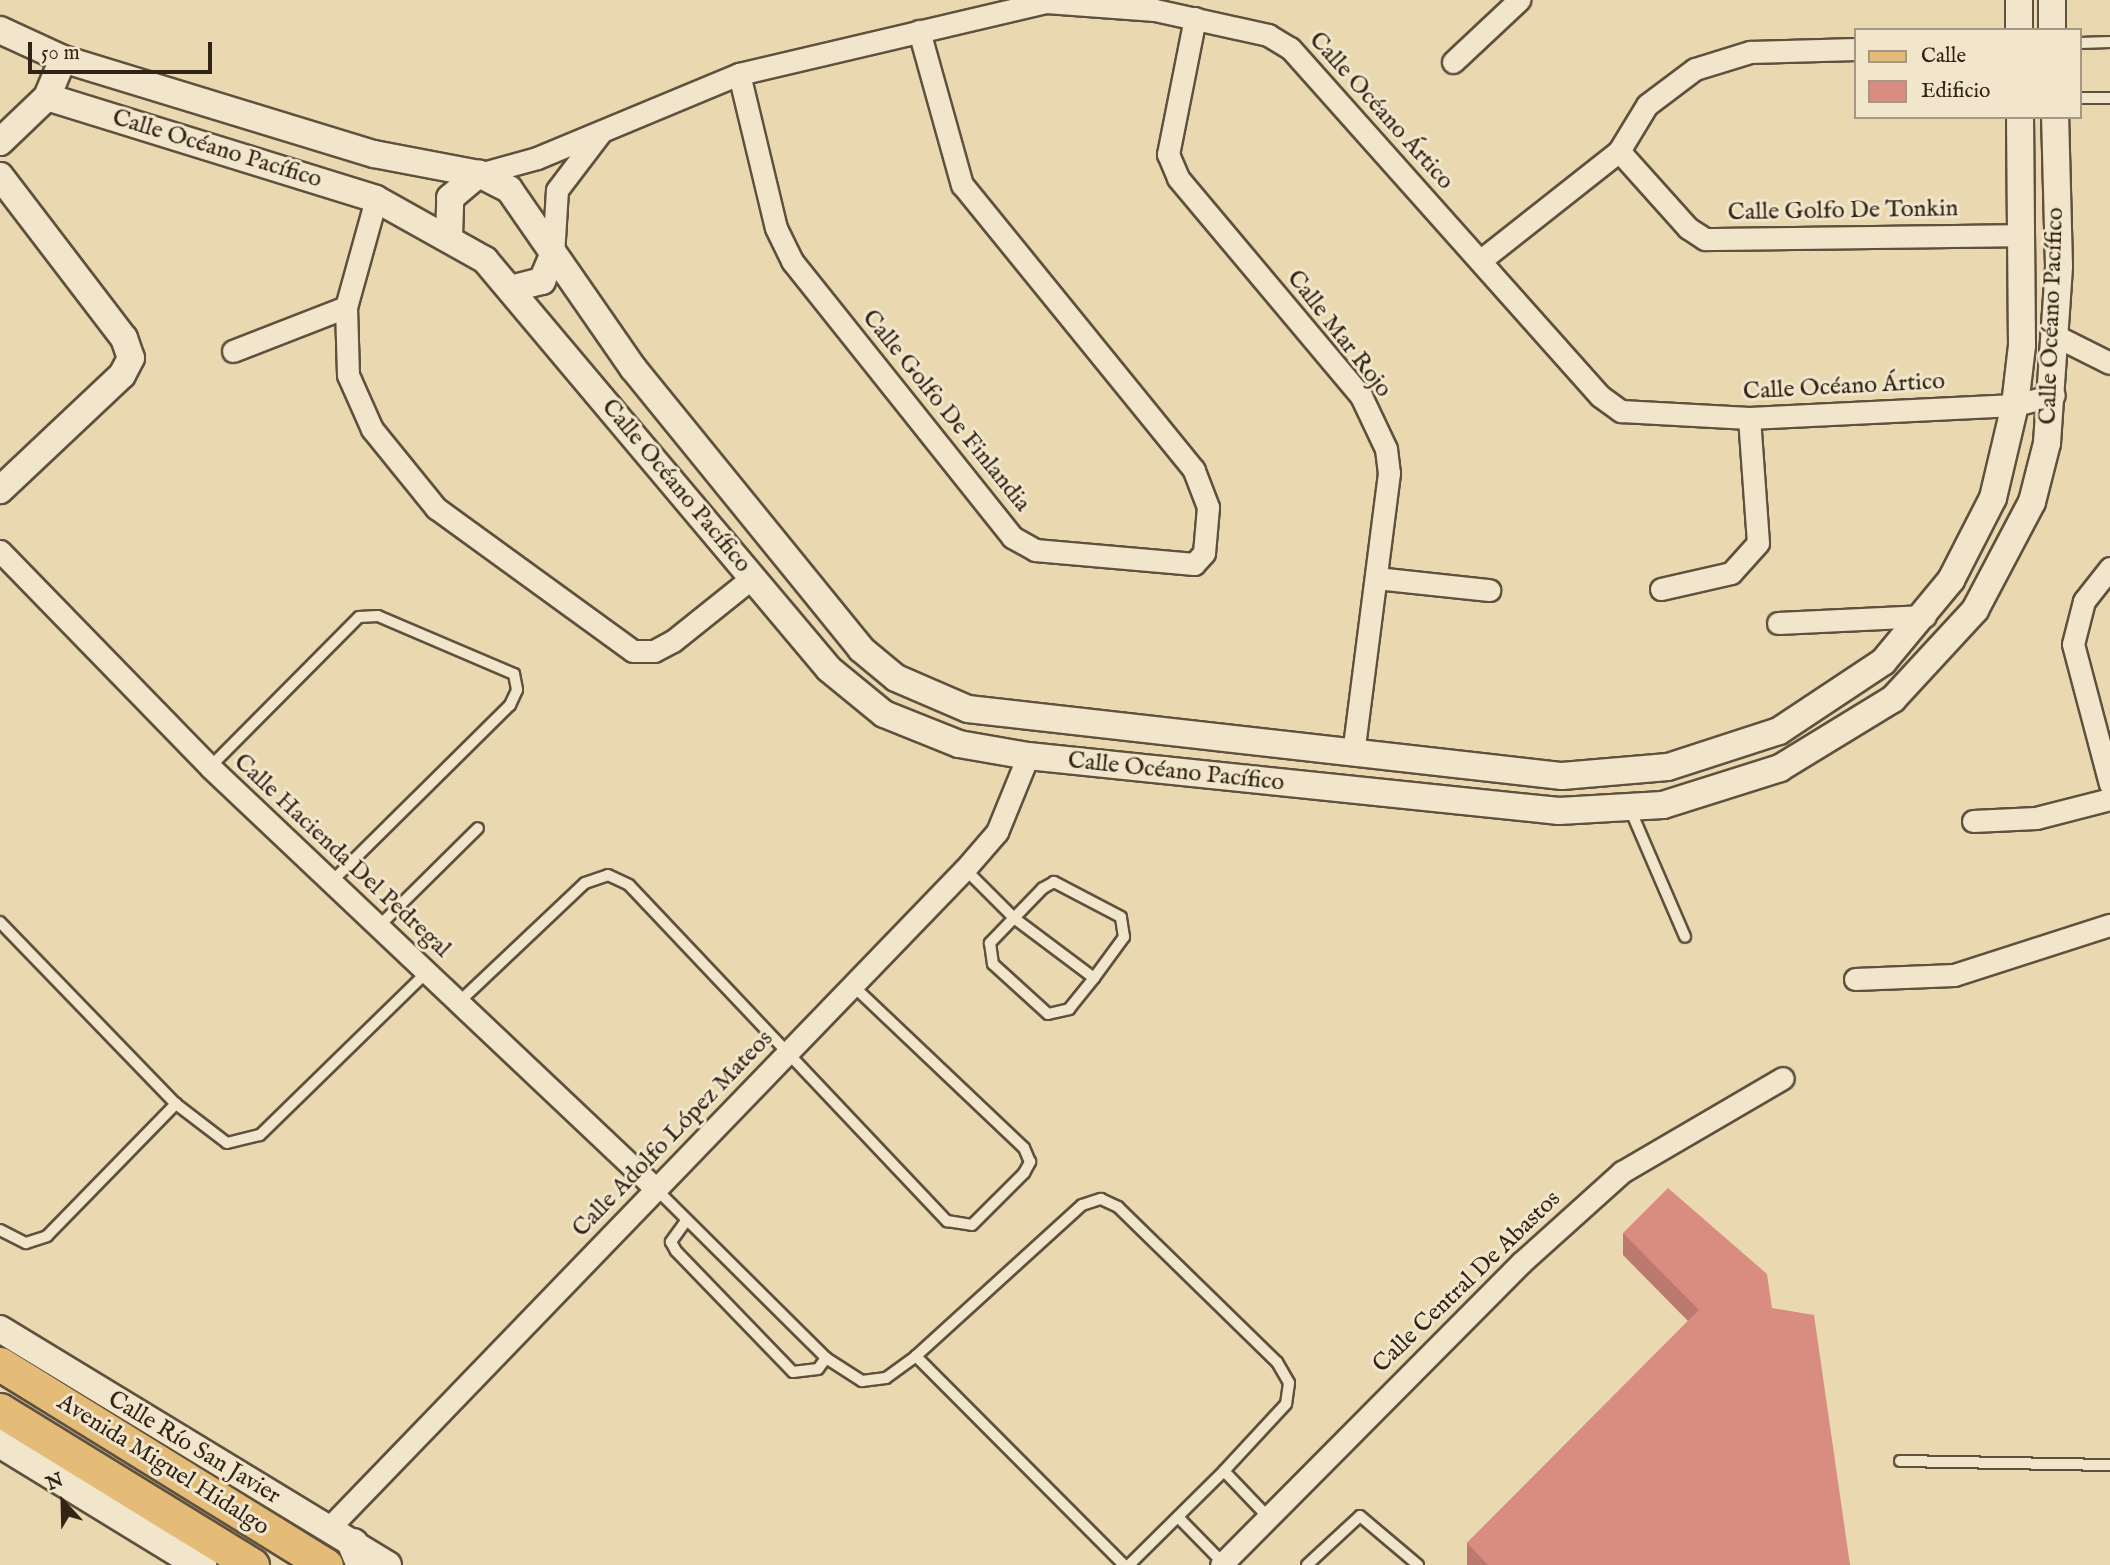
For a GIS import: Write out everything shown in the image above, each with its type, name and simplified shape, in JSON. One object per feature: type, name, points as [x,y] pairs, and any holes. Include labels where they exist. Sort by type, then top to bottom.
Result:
[{"type":"main road","name":"Avenida Miguel Hidalgo","points":[[0,1364],[315,1558]]},
{"type":"main road","name":"Avenida Miguel Hidalgo","points":[[0,1410],[252,1565]]},
{"type":"main road","points":[[0,1442],[201,1565]]},
{"type":"street","points":[[2019,0],[2019,28]]},
{"type":"street","points":[[2052,0],[2052,28]]},
{"type":"street","name":"Calle Océano Ártico","points":[[479,174],[739,74],[919,31],[968,10],[1045,1],[1195,18],[1268,34],[1290,48],[1600,396],[1621,411],[1749,418],[2015,405],[2054,395]]},
{"type":"street","points":[[1453,62],[1508,4]]},
{"type":"street","name":"Calle Mar Rojo","points":[[1195,18],[1168,155],[1178,178],[1361,396],[1376,424],[1389,473],[1353,754]]},
{"type":"street","name":"Calle Océano Pacífico","points":[[0,30],[63,59],[374,154],[479,174],[523,205],[554,255],[642,379],[861,649],[896,678],[968,709],[1562,776],[1668,767],[1779,731],[1828,703],[1883,662],[1925,616],[1973,544],[2007,454],[2015,405],[2022,235],[2020,119]]},
{"type":"street","name":"Calle Golfo De Finlandia","points":[[739,74],[776,228],[792,261],[1012,537],[1035,550],[1194,564],[1204,553],[1208,507],[1195,470],[962,185],[919,31]]},
{"type":"street","points":[[1481,260],[1619,151],[1647,105],[1695,69],[1750,52],[1854,49]]},
{"type":"street","points":[[0,142],[47,97],[63,59]]},
{"type":"street","name":"Calle Océano Pacífico","points":[[47,97],[376,199],[449,236],[514,288],[828,669],[884,714],[959,744],[1028,756],[1502,807],[1630,809],[1716,792],[1780,768],[1893,699],[1975,610],[2009,554],[2032,502],[2054,395],[2054,119]]},
{"type":"street","points":[[514,288],[542,281],[554,255],[558,190],[604,128]]},
{"type":"street","name":"Calle Golfo De Tonkin","points":[[1619,151],[1688,228],[1706,239],[2022,235]]},
{"type":"street","points":[[449,236],[450,198],[479,174]]},
{"type":"street","points":[[0,176],[124,338],[131,358],[122,375],[0,490]]},
{"type":"street","points":[[376,199],[345,307],[348,374],[372,429],[404,473],[436,508],[613,640],[633,651],[654,651],[753,577]]},
{"type":"street","points":[[233,351],[345,307]]},
{"type":"street","points":[[2056,336],[2110,363]]},
{"type":"street","points":[[1661,589],[1731,573],[1758,542],[1749,418]]},
{"type":"street","name":"Calle Hacienda Del Pedregal","points":[[0,551],[210,767],[657,1191]]},
{"type":"street","points":[[2110,568],[2084,601],[2073,644],[2110,784]]},
{"type":"street","points":[[1376,578],[1489,590]]},
{"type":"street","points":[[1779,623],[1925,616]]},
{"type":"street","name":"Calle Adolfo López Mateos","points":[[328,1529],[965,869],[997,832],[1028,756]]},
{"type":"street","points":[[1973,821],[2036,818],[2110,799]]},
{"type":"street","points":[[1855,979],[1954,975],[2110,925]]},
{"type":"street","name":"Calle Central De Abastos","points":[[1222,1564],[1522,1262],[1622,1172],[1783,1078]]},
{"type":"street","name":"Calle Río San Javier","points":[[0,1329],[328,1529],[358,1555],[388,1565]]},
{"type":"lane","points":[[2082,43],[2110,42]]},
{"type":"lane","points":[[2082,98],[2110,97]]},
{"type":"lane","points":[[210,767],[359,617],[378,616],[514,674],[517,690],[510,705],[331,882]]},
{"type":"lane","points":[[1630,809],[1685,937]]},
{"type":"lane","points":[[379,926],[478,828]]},
{"type":"lane","points":[[965,869],[1014,918],[1094,978]]},
{"type":"lane","points":[[459,1002],[585,883],[608,875],[629,885],[786,1054],[959,1227],[972,1224],[1024,1173],[1030,1162],[1024,1148],[852,985]]},
{"type":"lane","points":[[1054,882],[1121,917],[1125,937],[1094,978],[1069,1009],[1048,1014],[988,953],[1014,918],[1054,882]]},
{"type":"lane","points":[[0,922],[176,1104],[227,1143],[260,1135],[427,972]]},
{"type":"lane","points":[[0,1230],[26,1243],[47,1236],[176,1104]]},
{"type":"lane","points":[[657,1191],[826,1358],[874,1384],[916,1356],[1060,1222],[1101,1199],[1118,1207],[1268,1353],[1289,1383],[1286,1404],[1224,1471],[1129,1565]]},
{"type":"lane","points":[[686,1221],[671,1242],[676,1251],[793,1373],[811,1373],[826,1358]]},
{"type":"lane","points":[[916,1356],[1124,1565]]},
{"type":"lane","points":[[1900,1461],[2110,1465]]},
{"type":"lane","points":[[1224,1471],[1268,1517]]},
{"type":"lane","points":[[1307,1565],[1360,1516],[1418,1565]]},
{"type":"lane","points":[[1178,1517],[1222,1564]]},
{"type":"building","points":[[1668,1188],[1767,1274],[1772,1308],[1814,1315],[1850,1565],[1488,1565],[1467,1543],[1699,1310],[1623,1233]]}]
